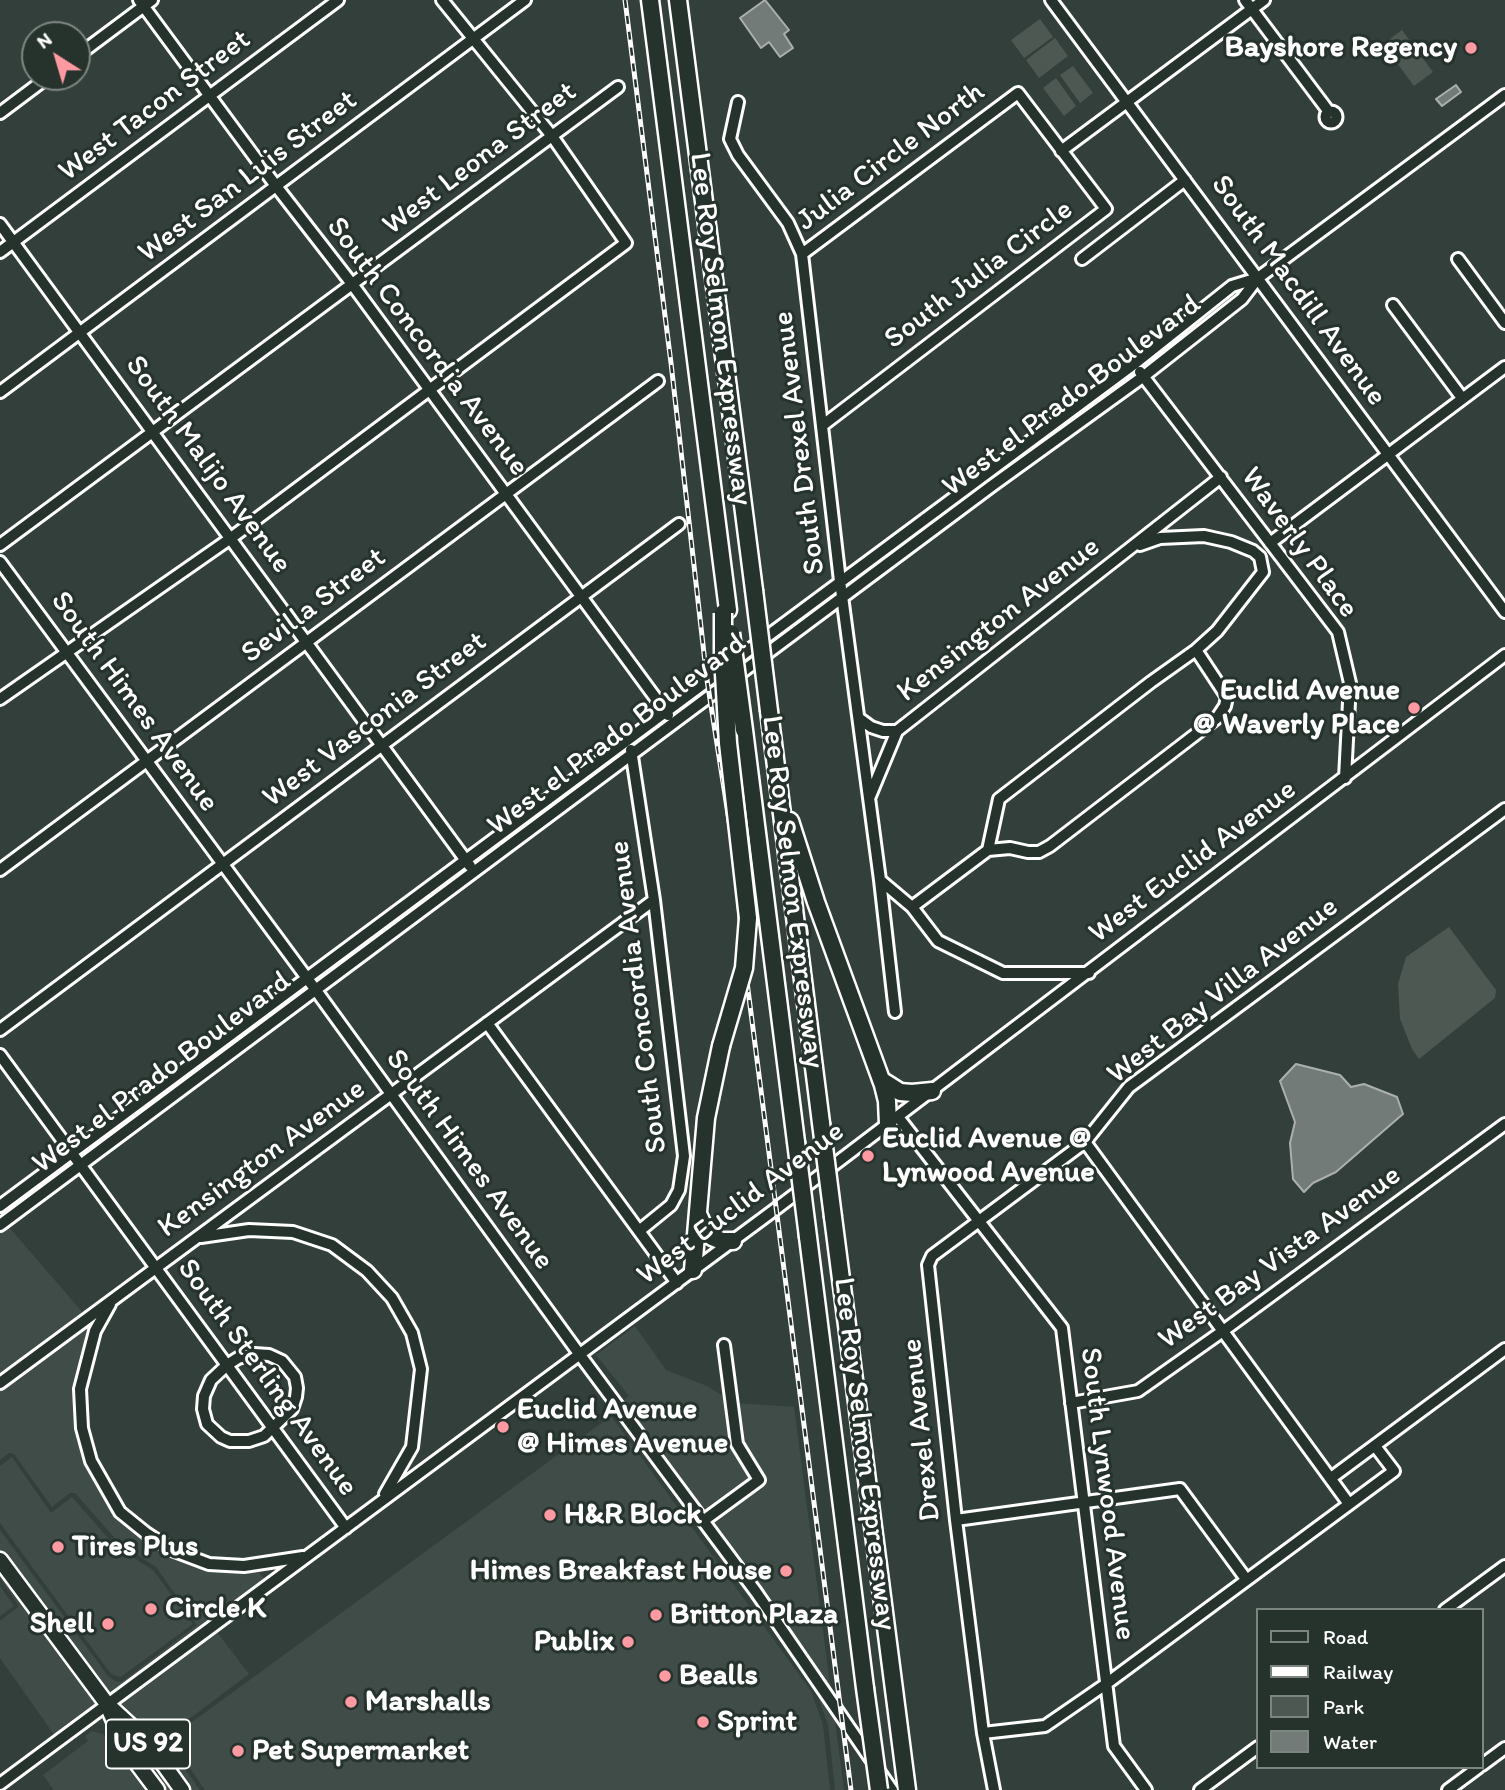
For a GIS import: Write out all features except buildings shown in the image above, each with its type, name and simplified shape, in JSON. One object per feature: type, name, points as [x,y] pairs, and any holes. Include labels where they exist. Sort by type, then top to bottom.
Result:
[{"type":"highway","name":"Lee Roy Selmon Expressway","points":[[650,0],[879,1790]]},
{"type":"highway","name":"Lee Roy Selmon Expressway","points":[[678,0],[907,1790]]},
{"type":"highway","points":[[694,1270],[706,1118],[721,1046],[744,968],[748,918],[727,724],[723,657],[726,607]]},
{"type":"highway","points":[[778,785],[893,1120]]},
{"type":"highway","points":[[881,1080],[900,1091],[932,1091]]},
{"type":"highway","points":[[699,1216],[712,1237],[733,1241]]},
{"type":"main road","name":"US 92","points":[[0,1560],[107,1704],[146,1740],[182,1790]]},
{"type":"main road","name":"US 92","points":[[107,1704],[127,1750],[157,1790]]},
{"type":"street","name":"West Tacon Street","points":[[0,252],[338,0]]},
{"type":"street","points":[[0,699],[231,538],[625,243],[552,136],[442,0]]},
{"type":"street","name":"West San Luis Street","points":[[0,392],[524,0]]},
{"type":"street","name":"South Macdill Avenue","points":[[1051,0],[1505,612]]},
{"type":"street","points":[[1061,150],[1127,103],[1248,5],[1264,0]]},
{"type":"street","name":"South Concordia Avenue","points":[[145,2],[276,186],[352,284],[674,723]]},
{"type":"street","points":[[91,44],[145,2]]},
{"type":"street","points":[[1248,5],[1329,112]]},
{"type":"street","name":"West Leona Street","points":[[0,545],[618,87]]},
{"type":"street","points":[[0,113],[29,91]]},
{"type":"street","name":"Julia Circle North","points":[[802,254],[1018,93],[1061,150]]},
{"type":"street","name":"West el Prado Boulevard","points":[[0,1225],[993,485],[1144,376],[1242,299],[1258,278],[1505,95]]},
{"type":"street","name":"South Drexel Avenue","points":[[738,102],[730,139],[738,155],[788,223],[802,254],[840,581],[880,880]]},
{"type":"street","name":"South Julia Circle","points":[[823,425],[1106,209],[1061,150]]},
{"type":"street","points":[[1082,259],[1185,180]]},
{"type":"street","name":"South Malijo Avenue","points":[[0,224],[474,872]]},
{"type":"street","points":[[1458,259],[1505,323]]},
{"type":"street","name":"West el Prado Boulevard","points":[[0,1206],[1134,364],[1232,286],[1258,278]]},
{"type":"street","points":[[1393,305],[1462,398]]},
{"type":"street","name":"Waverly Place","points":[[1134,364],[1338,632],[1350,683],[1345,778]]},
{"type":"street","points":[[988,850],[999,799],[1196,650],[1217,631],[1263,572],[1260,557],[1272,545],[1505,367]]},
{"type":"street","name":"Sevilla Street","points":[[0,870],[658,381]]},
{"type":"street","points":[[985,474],[993,485]]},
{"type":"street","name":"Kensington Avenue","points":[[869,799],[897,731],[1221,477]]},
{"type":"street","name":"West Vasconia Street","points":[[0,1030],[679,524]]},
{"type":"street","name":"Kensington Avenue","points":[[1131,548],[1160,538],[1205,536],[1231,542],[1260,557]]},
{"type":"street","name":"South Himes Avenue","points":[[0,562],[756,1592],[892,1790]]},
{"type":"street","points":[[912,906],[988,850],[1010,848],[1038,852],[1050,846],[1217,718],[1227,697],[1196,650]]},
{"type":"street","name":"West Euclid Avenue","points":[[0,1784],[733,1241],[1505,655]]},
{"type":"street","name":"Kensington Avenue","points":[[860,719],[883,731],[897,731]]},
{"type":"street","name":"South Concordia Avenue","points":[[627,741],[633,755],[654,900],[684,1156],[679,1190],[671,1205],[639,1231]]},
{"type":"street","name":"West Bay Villa Avenue","points":[[980,1220],[1085,1142],[1129,1087],[1505,809]]},
{"type":"street","points":[[880,880],[912,906],[938,941],[1003,973],[1089,973]]},
{"type":"street","points":[[880,880],[895,1012]]},
{"type":"street","name":"Kensington Avenue","points":[[0,1383],[654,900]]},
{"type":"street","points":[[487,1023],[677,1283]]},
{"type":"street","name":"South Sterling Avenue","points":[[0,1055],[4,1069],[82,1164],[346,1528]]},
{"type":"street","points":[[194,1063],[202,1073]]},
{"type":"street","points":[[893,1120],[980,1220]]},
{"type":"street","name":"West Bay Vista Avenue","points":[[1071,1404],[1138,1391],[1223,1332],[1505,1124]]},
{"type":"street","points":[[1085,1142],[1349,1504]]},
{"type":"street","name":"South Lynwood Avenue","points":[[980,1220],[1062,1328],[1114,1745],[1146,1790]]},
{"type":"street","name":"Drexel Avenue","points":[[980,1220],[940,1248],[928,1265],[956,1520],[983,1733],[994,1790]]},
{"type":"street","points":[[198,1237],[249,1230],[293,1232],[332,1245],[367,1271],[392,1298],[412,1333],[422,1369],[412,1447],[380,1502]]},
{"type":"street","points":[[111,1301],[96,1331],[80,1389],[82,1428],[91,1461],[120,1512],[172,1550],[209,1564],[244,1566],[306,1557]]},
{"type":"street","points":[[703,1521],[759,1480],[737,1444],[724,1345]]},
{"type":"street","points":[[1331,1478],[1505,1349]]},
{"type":"street","points":[[254,1353],[269,1355],[282,1361],[295,1377],[298,1388],[292,1409],[264,1436],[239,1442],[221,1437],[207,1424],[203,1409],[204,1396],[211,1380],[227,1365],[254,1353]]},
{"type":"street","points":[[983,1733],[1045,1726],[1106,1684],[1394,1471],[1375,1446]]},
{"type":"street","points":[[956,1520],[1180,1489],[1246,1579]]},
{"type":"street","points":[[1448,1608],[1505,1566]]},
{"type":"street","points":[[1200,1790],[1256,1748]]},
{"type":"street","points":[[1484,1764],[1505,1748]]},
{"type":"street","points":[[1448,1790],[1477,1769]]},
{"type":"shaded area","points":[[8,1226],[84,1314],[0,1376],[0,1232]]},
{"type":"shaded area","points":[[88,1325],[75,1388],[77,1429],[86,1464],[116,1515],[144,1538],[188,1563],[210,1569],[257,1570],[265,1580],[108,1697],[0,1551],[0,1530],[108,1676],[115,1681],[121,1682],[127,1678],[197,1625],[156,1567],[119,1543],[75,1493],[70,1493],[52,1507],[14,1454],[9,1453],[0,1460],[0,1390]]},
{"type":"shaded area","points":[[635,1326],[666,1370],[707,1386],[726,1398],[752,1478],[703,1514],[621,1402],[629,1396],[596,1355]]},
{"type":"shaded area","points":[[737,1403],[794,1407],[831,1692],[710,1523],[763,1485],[763,1478],[742,1442]]},
{"type":"shaded area","points":[[613,1408],[752,1595],[834,1713],[844,1790],[835,1790],[828,1725],[815,1688],[614,1413],[609,1411]]},
{"type":"shaded area","points":[[611,1416],[811,1691],[823,1725],[830,1790],[205,1790],[180,1754],[177,1733]]},
{"type":"shaded area","points":[[12,1457],[51,1513],[72,1497],[116,1547],[153,1570],[193,1624],[125,1674],[120,1677],[111,1674],[0,1523],[0,1466]]},
{"type":"shaded area","points":[[0,1568],[100,1703],[55,1736],[0,1658],[0,1621],[19,1606],[0,1578]]},
{"type":"shaded area","points":[[0,1586],[14,1606],[0,1616]]},
{"type":"shaded area","points":[[216,1631],[249,1674],[173,1731],[176,1757],[200,1790],[189,1790],[115,1705]]},
{"type":"shaded area","points":[[122,1725],[142,1744],[176,1790],[163,1790],[132,1747]]},
{"type":"shaded area","points":[[92,1731],[103,1734],[145,1790],[54,1790],[43,1775],[88,1741],[85,1736]]},
{"type":"green space","points":[[1040,19],[1053,37],[1024,58],[1011,40]]},
{"type":"green space","points":[[1402,30],[1433,72],[1414,86],[1383,44]]},
{"type":"green space","points":[[1055,38],[1068,56],[1039,78],[1026,60]]},
{"type":"green space","points":[[1073,66],[1093,93],[1080,103],[1060,75]]},
{"type":"green space","points":[[1056,78],[1076,106],[1064,116],[1043,88]]},
{"type":"green space","points":[[1449,927],[1496,990],[1495,998],[1419,1059],[1400,1019],[1398,984],[1406,957]]},
{"type":"water","points":[[765,0],[789,30],[784,34],[793,48],[780,57],[769,42],[761,48],[740,18]]},
{"type":"water","points":[[1456,85],[1461,92],[1442,106],[1436,99]]},
{"type":"water","points":[[1296,1064],[1340,1075],[1351,1087],[1364,1084],[1397,1097],[1403,1114],[1336,1172],[1313,1183],[1304,1192],[1293,1179],[1290,1143],[1295,1122],[1280,1081]]},
{"type":"railway","points":[[625,0],[671,363],[707,680],[736,865],[742,943],[851,1790]]},
{"type":"place","name":"Bayshore Regency","points":[[1471,48]]},
{"type":"place","name":"Euclid Avenue @ Waverly Place","points":[[1414,708]]},
{"type":"place","name":"Euclid Avenue @ Lynwood Avenue","points":[[868,1156]]},
{"type":"place","name":"Euclid Avenue @ Himes Avenue","points":[[503,1427]]},
{"type":"place","name":"H&R Block","points":[[550,1515]]},
{"type":"place","name":"Tires Plus","points":[[58,1547]]},
{"type":"place","name":"Himes Breakfast House","points":[[786,1571]]},
{"type":"place","name":"Circle K","points":[[151,1609]]},
{"type":"place","name":"Britton Plaza","points":[[656,1615]]},
{"type":"place","name":"Shell","points":[[108,1624]]},
{"type":"place","name":"Publix","points":[[628,1642]]},
{"type":"place","name":"Bealls","points":[[665,1676]]},
{"type":"place","name":"Marshalls","points":[[351,1702]]},
{"type":"place","name":"Sprint","points":[[703,1722]]},
{"type":"place","name":"Pet Supermarket","points":[[238,1751]]}]
